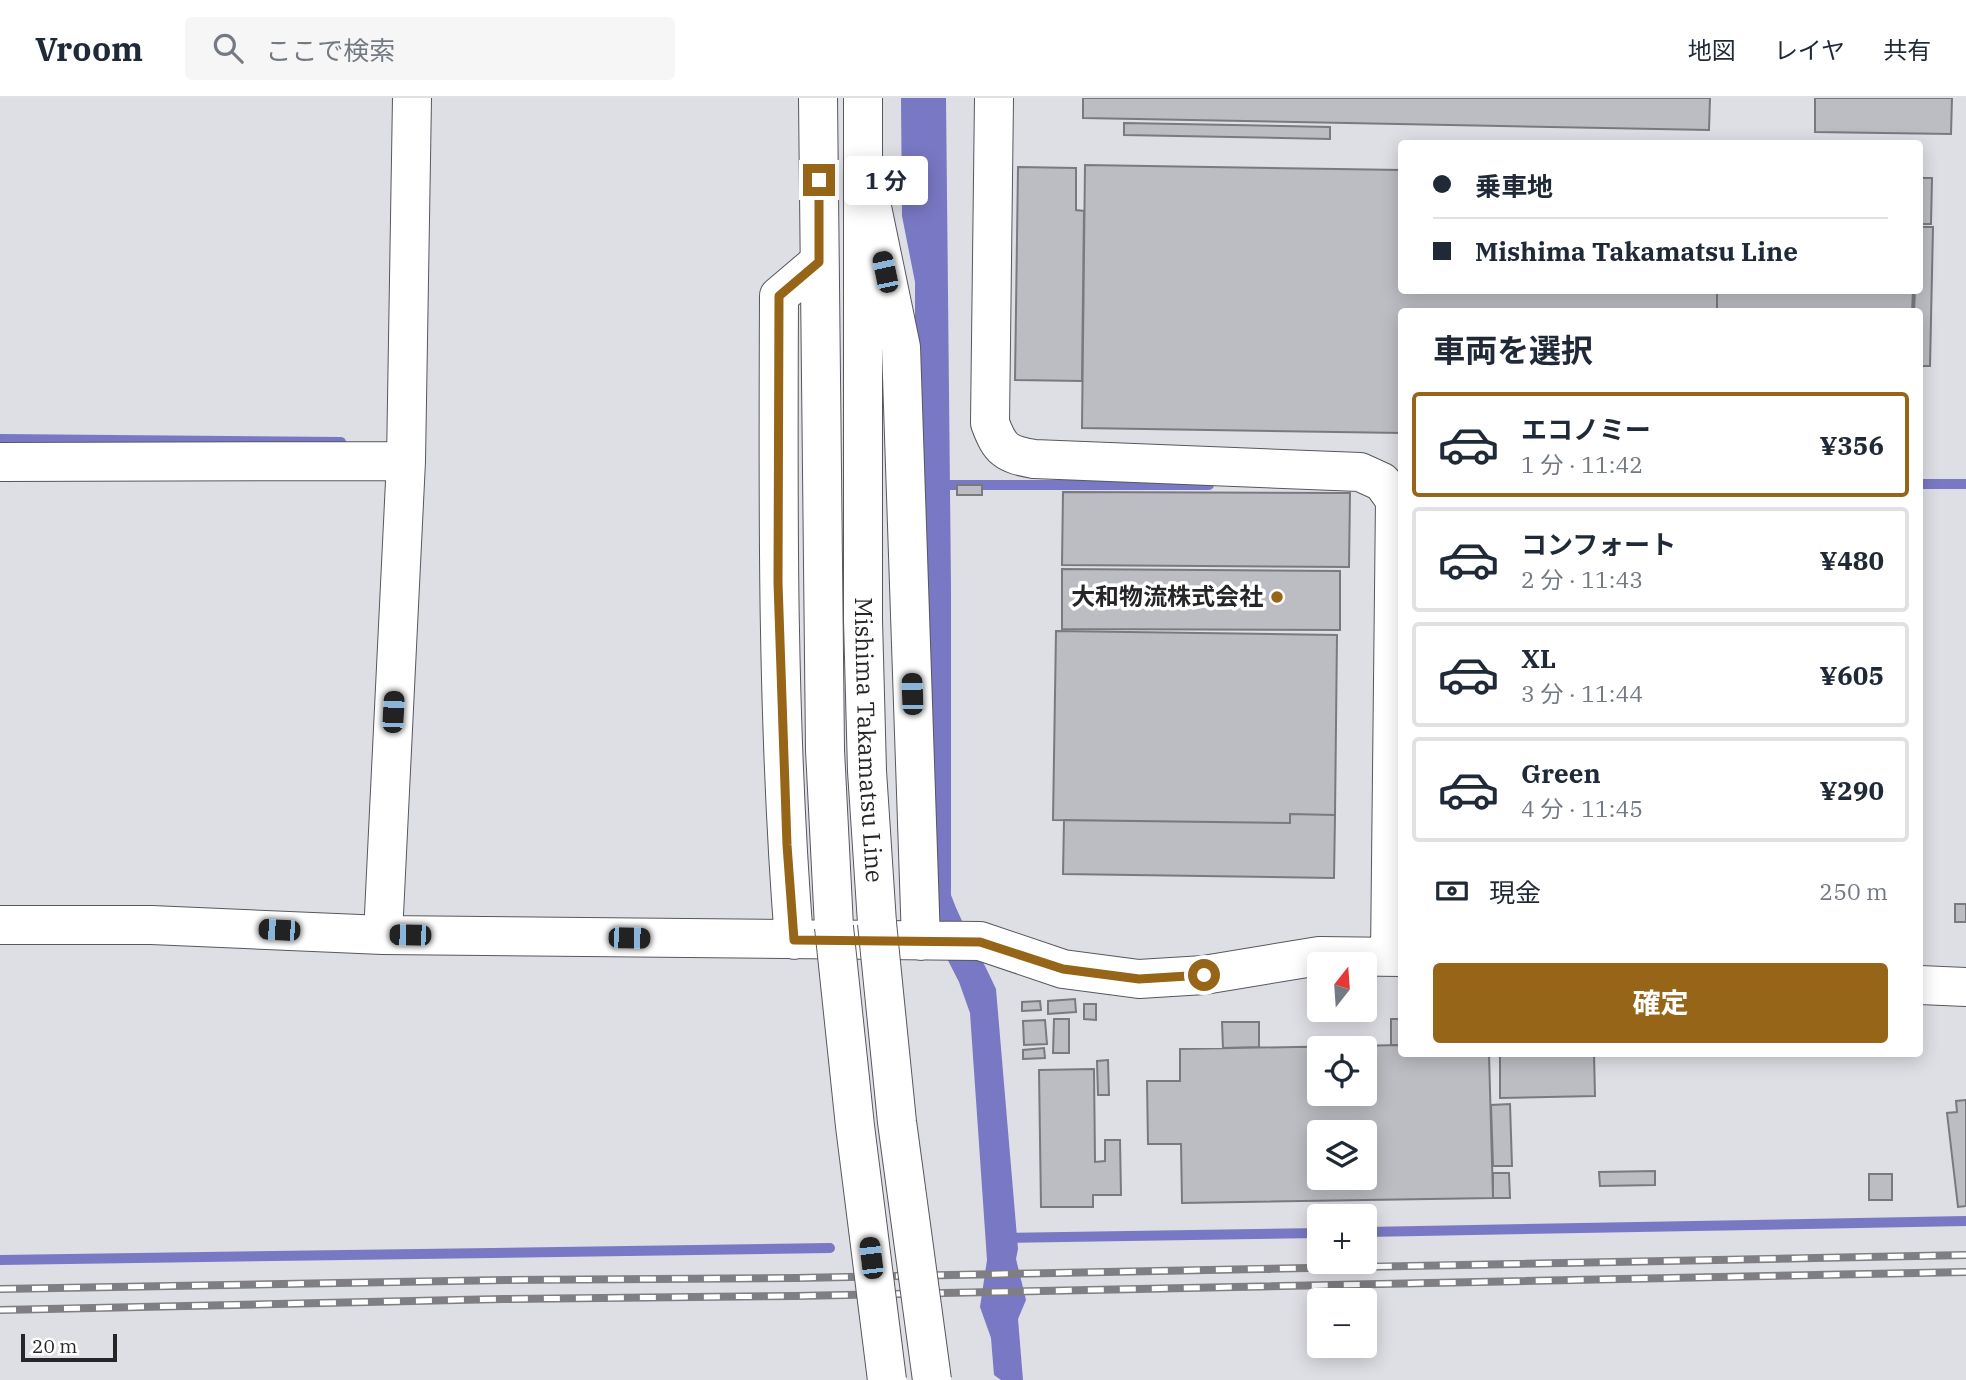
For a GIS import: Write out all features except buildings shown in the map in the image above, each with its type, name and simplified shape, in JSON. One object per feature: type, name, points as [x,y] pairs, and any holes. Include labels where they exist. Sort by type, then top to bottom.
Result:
[{"type":"street","points":[[383,935],[406,461],[412,98]]},
{"type":"street","name":"Mishima Takamatsu Line","points":[[818,98],[825,750],[834,927],[855,1126],[887,1380]]},
{"type":"street","name":"Mishima Takamatsu Line","points":[[863,98],[863,620],[867,771],[877,923],[897,1122],[932,1380]]},
{"type":"street","points":[[0,925],[150,925],[383,935],[980,942],[1063,969],[1139,979],[1204,975],[1319,956],[1396,957],[1395,500],[1382,482],[1360,471],[1034,460],[1010,455],[995,438],[990,423],[994,98]]},
{"type":"street","points":[[864,167],[901,347],[928,941]]},
{"type":"street","points":[[794,940],[787,845],[778,583],[779,296],[819,262]]},
{"type":"street","points":[[0,461],[406,461]]},
{"type":"street","points":[[1923,985],[1966,987]]},
{"type":"shaded area","points":[[901,98],[946,98],[951,895],[996,989],[1018,1249],[1016,1259],[1026,1300],[1018,1319],[1023,1380],[1001,1380],[994,1375],[991,1338],[980,1307],[987,1260],[970,1013],[959,982],[932,929],[915,484],[915,282],[902,216]]},
{"type":"waterway","points":[[0,439],[341,442]]},
{"type":"waterway","points":[[1923,484],[1966,484]]},
{"type":"waterway","points":[[940,485],[1209,485]]},
{"type":"waterway","points":[[1377,1232],[1966,1221]]},
{"type":"waterway","points":[[1005,1238],[1307,1233]]},
{"type":"waterway","points":[[0,1260],[830,1248]]},
{"type":"railway","points":[[0,1289],[796,1278],[1966,1255]]},
{"type":"railway","points":[[0,1310],[1966,1272]]},
{"type":"place","name":"大和物流株式会社","points":[[1277,597]]},
{"type":"route","points":[[819,180],[819,262],[779,296],[778,583],[787,845],[794,940],[980,942],[1063,969],[1139,979],[1204,975]]}]
